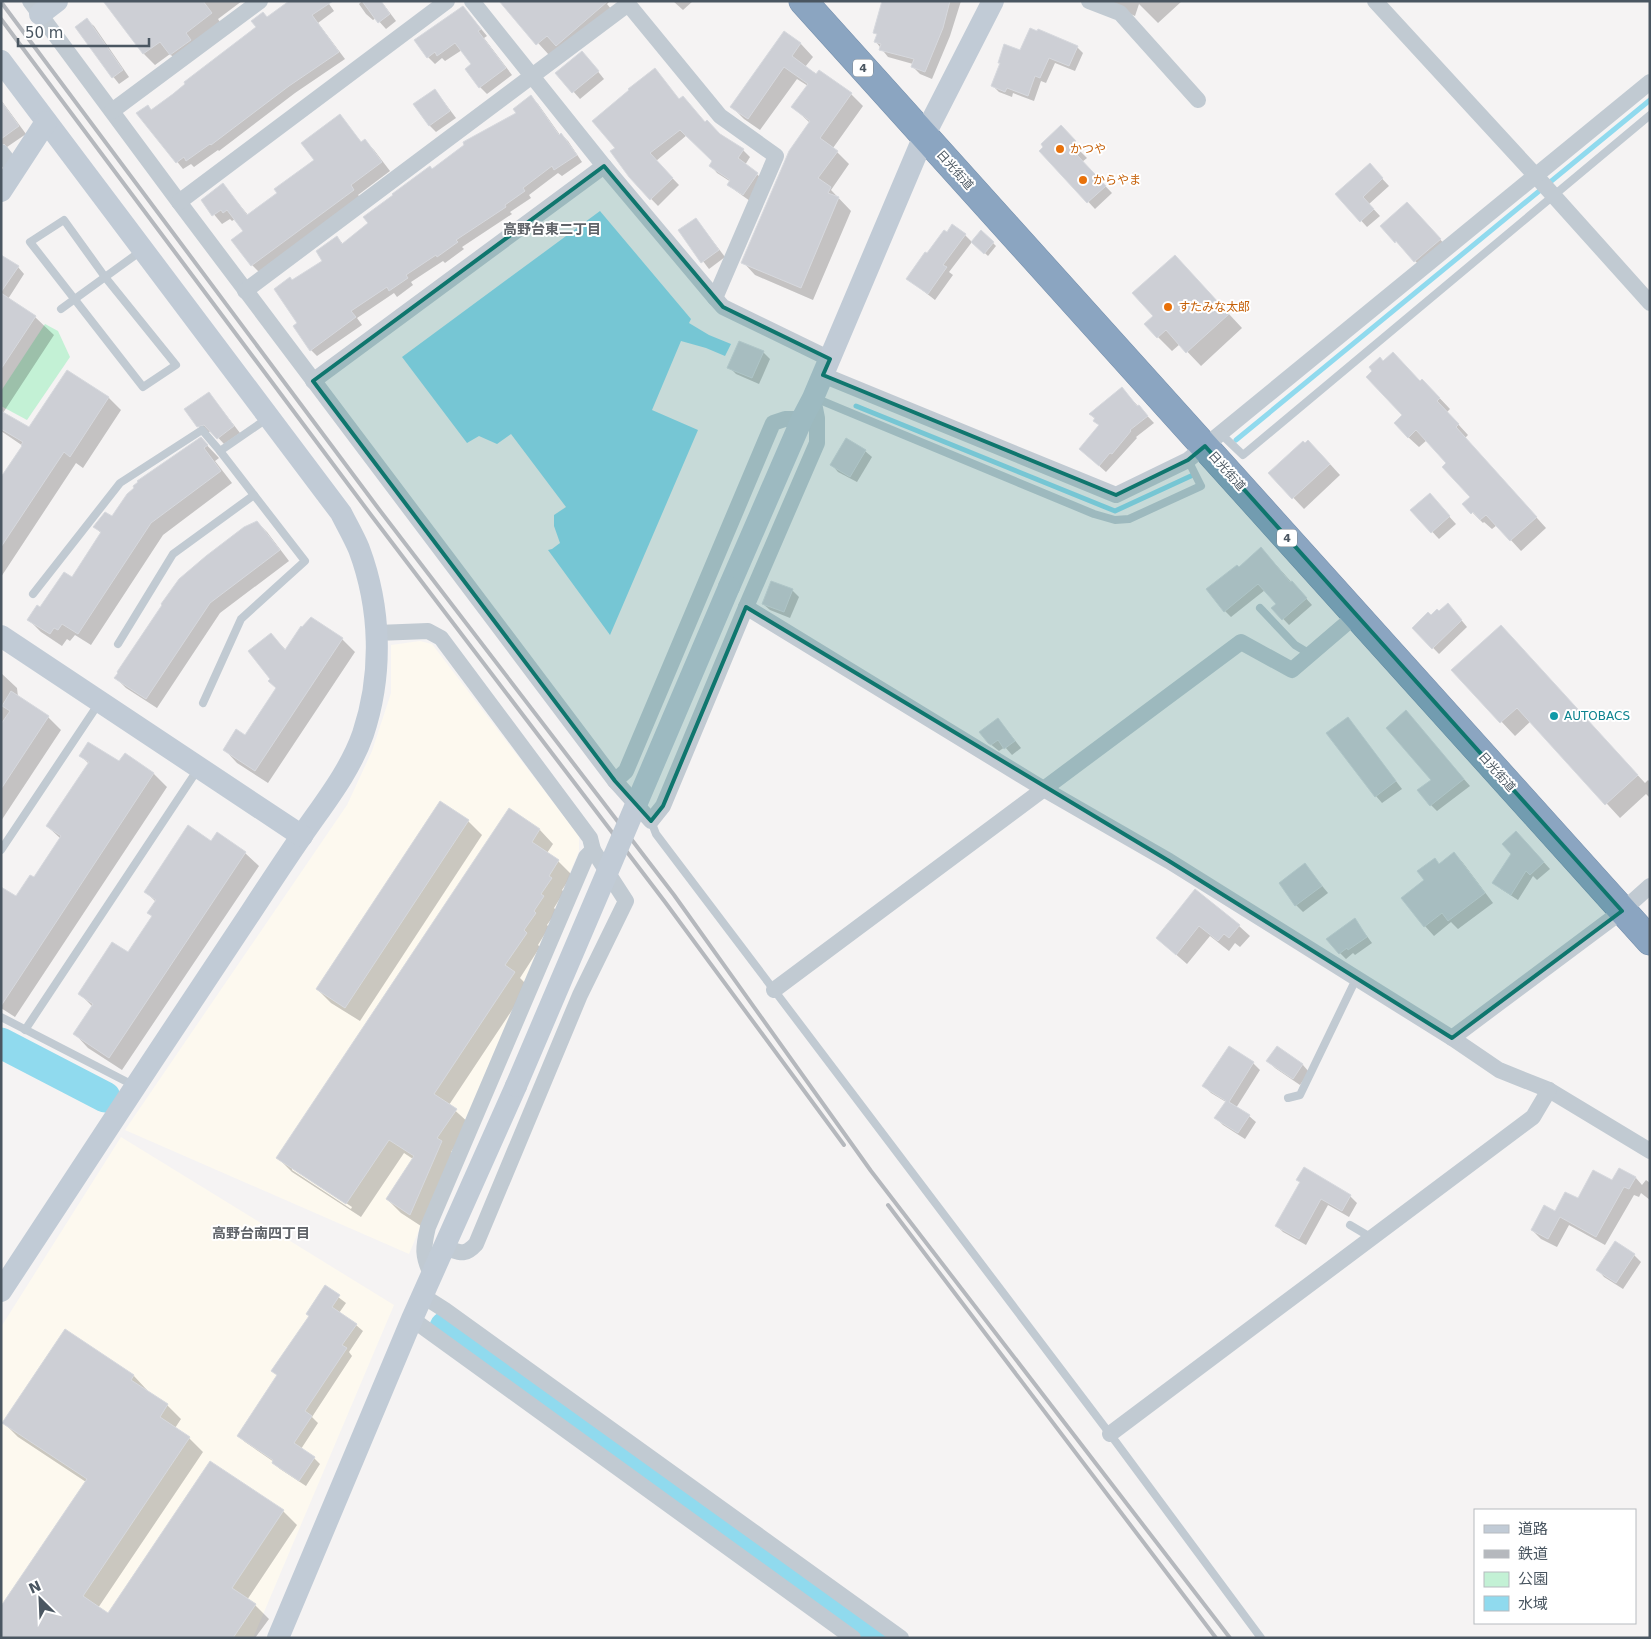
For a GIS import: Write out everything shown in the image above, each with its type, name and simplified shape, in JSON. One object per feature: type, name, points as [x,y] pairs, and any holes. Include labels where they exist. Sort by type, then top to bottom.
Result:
[{"type":"highway","name":"日光街道","points":[[803,1],[1355,616],[1650,941]]},
{"type":"street","points":[[112,112],[260,1]]},
{"type":"street","points":[[179,202],[447,1]]},
{"type":"street","points":[[472,1],[604,166],[723,307],[826,367],[1116,495],[1205,447],[1650,82]]},
{"type":"street","points":[[278,1638],[412,1319],[516,1086],[924,136],[993,1]]},
{"type":"street","points":[[1090,1],[1120,13],[1198,100]]},
{"type":"street","points":[[1375,1],[1650,303]]},
{"type":"street","points":[[245,291],[628,4],[720,116],[776,156],[715,298]]},
{"type":"street","points":[[42,6],[112,112],[245,291],[614,781],[651,821],[663,806],[746,607],[817,444],[817,418],[813,398]]},
{"type":"street","points":[[1,61],[341,513],[358,548],[368,577],[377,633],[377,661],[374,683],[362,734],[352,759],[336,788],[135,1086],[1,1291]]},
{"type":"street","points":[[1,190],[46,122]]},
{"type":"street","points":[[1,152],[15,170]]},
{"type":"street","points":[[313,381],[604,166]]},
{"type":"street","points":[[614,781],[626,771],[773,423],[785,419],[802,419]]},
{"type":"street","points":[[746,607],[1042,788],[1169,861],[1452,1038],[1499,1070],[1549,1090],[1650,1151]]},
{"type":"street","points":[[774,990],[1042,788],[1241,642],[1292,670],[1355,616]]},
{"type":"street","points":[[377,633],[428,631],[441,638],[590,838],[593,850],[626,901],[580,995],[476,1244],[463,1254],[445,1248]]},
{"type":"street","points":[[4,642],[100,701],[302,836]]},
{"type":"street","points":[[593,850],[586,857],[428,1227],[423,1248],[428,1286],[901,1638]]},
{"type":"street","points":[[1452,1038],[1622,911],[1650,886]]},
{"type":"street","points":[[1110,1434],[1533,1117],[1549,1090]]},
{"type":"street","points":[[412,1319],[852,1638]]},
{"type":"lane","points":[[813,398],[1094,514],[1115,520],[1129,519],[1201,486],[1205,447],[1243,456],[1650,115]]},
{"type":"lane","points":[[64,220],[105,277],[176,365],[144,387],[75,299],[30,242],[64,220]]},
{"type":"lane","points":[[61,309],[143,250]]},
{"type":"lane","points":[[220,451],[269,417]]},
{"type":"lane","points":[[33,594],[120,483],[202,430],[305,561],[241,619],[203,703]]},
{"type":"lane","points":[[118,644],[173,554],[254,495]]},
{"type":"lane","points":[[1260,608],[1295,645],[1310,654]]},
{"type":"lane","points":[[1,850],[100,701]]},
{"type":"lane","points":[[25,1030],[199,767]]},
{"type":"lane","points":[[651,821],[656,834],[1110,1434],[1261,1638]]},
{"type":"lane","points":[[1288,1098],[1300,1095],[1356,979]]},
{"type":"lane","points":[[1,1017],[135,1086]]},
{"type":"lane","points":[[1350,1225],[1372,1238]]},
{"type":"highlighted area","points":[[604,166],[723,307],[830,359],[823,375],[1116,495],[1188,460],[1205,446],[1622,911],[1452,1038],[1169,861],[746,607],[663,806],[651,821],[615,781],[313,381]]},
{"type":"shaded area","points":[[420,641],[432,644],[579,836],[579,851],[409,1254],[125,1130],[347,805],[372,751],[391,693],[391,645]]},
{"type":"shaded area","points":[[121,1137],[394,1305],[253,1638],[1,1638],[1,1327]]},
{"type":"green space","points":[[45,324],[58,331],[70,357],[27,420],[1,406],[1,391]]},
{"type":"water","points":[[600,211],[691,319],[689,323],[709,335],[731,344],[725,356],[681,341],[652,410],[698,430],[610,635],[548,550],[560,543],[554,526],[554,515],[566,507],[511,434],[497,444],[479,436],[467,443],[402,357]]},
{"type":"building","points":[[103,1],[203,1],[212,13],[186,33],[191,40],[170,55],[160,42],[143,54]]},
{"type":"building","points":[[289,1],[333,1],[312,15],[339,52],[289,86],[211,145],[186,161],[184,157],[176,163],[136,113],[148,105],[151,110],[173,94],[185,84],[184,82],[256,27],[251,21],[263,12],[267,17]]},
{"type":"building","points":[[362,1],[381,1],[390,14],[378,23]]},
{"type":"building","points":[[499,1],[608,1],[556,46],[547,36],[536,45]]},
{"type":"building","points":[[882,1],[950,1],[943,28],[925,72],[911,67],[914,59],[879,50],[881,44],[874,42],[877,34],[873,33]]},
{"type":"building","points":[[463,6],[481,29],[478,31],[506,68],[479,88],[465,69],[471,64],[455,43],[437,56],[435,52],[427,58],[414,40]]},
{"type":"building","points":[[87,18],[123,70],[112,78],[75,27]]},
{"type":"building","points":[[1030,28],[1037,31],[1038,29],[1078,46],[1069,66],[1049,58],[1040,78],[1035,76],[1028,96],[1007,88],[1005,92],[991,86],[1000,63],[998,63],[1004,44],[1020,50]]},
{"type":"building","points":[[784,31],[801,43],[792,56],[816,74],[819,70],[852,93],[820,138],[838,151],[818,178],[831,187],[828,193],[839,197],[801,288],[741,263],[789,151],[810,121],[791,107],[808,84],[784,67],[748,119],[730,107]]},
{"type":"building","points":[[582,51],[599,71],[572,93],[555,73]]},
{"type":"building","points":[[655,68],[679,99],[683,96],[705,122],[707,120],[720,134],[744,149],[738,158],[758,173],[743,195],[727,185],[730,180],[709,166],[712,161],[680,130],[650,153],[673,178],[650,200],[629,177],[610,151],[615,148],[592,121]]},
{"type":"building","points":[[435,89],[450,111],[429,126],[413,104]]},
{"type":"building","points":[[531,95],[559,135],[561,133],[577,155],[554,170],[552,166],[523,188],[525,191],[505,205],[506,207],[456,240],[458,242],[437,257],[436,255],[406,275],[408,278],[389,291],[387,287],[351,311],[356,317],[310,351],[293,326],[297,323],[274,289],[290,277],[292,280],[322,261],[316,251],[337,236],[342,244],[368,223],[363,217],[392,194],[430,166],[432,169],[464,145],[463,142],[516,113],[513,109]]},
{"type":"building","points":[[1,101],[19,126],[1,139]]},
{"type":"building","points":[[340,114],[361,142],[365,139],[382,162],[351,185],[354,190],[251,266],[231,240],[243,231],[227,210],[223,213],[221,210],[212,216],[201,200],[223,183],[247,215],[277,193],[274,189],[314,160],[301,143]]},
{"type":"building","points":[[1061,125],[1076,141],[1073,143],[1081,151],[1077,155],[1106,186],[1087,203],[1039,151],[1043,147],[1041,144]]},
{"type":"building","points":[[1370,163],[1383,178],[1363,197],[1374,209],[1360,222],[1335,194]]},
{"type":"building","points":[[1407,202],[1441,239],[1414,262],[1380,226]]},
{"type":"building","points":[[696,218],[719,250],[701,263],[678,230]]},
{"type":"building","points":[[952,224],[966,234],[943,265],[947,267],[928,294],[906,279],[925,252],[927,253],[944,230],[947,232]]},
{"type":"building","points":[[981,230],[994,242],[984,254],[971,242]]},
{"type":"building","points":[[1,255],[19,266],[1,292]]},
{"type":"building","points":[[1175,255],[1229,314],[1186,353],[1166,330],[1157,338],[1144,324],[1153,316],[1132,293]]},
{"type":"building","points":[[1,293],[36,316],[1,369]]},
{"type":"building","points":[[739,341],[764,351],[752,378],[727,368]]},
{"type":"building","points":[[1393,352],[1420,381],[1422,379],[1440,398],[1437,401],[1459,424],[1456,427],[1537,517],[1510,541],[1486,515],[1480,520],[1462,504],[1470,497],[1442,467],[1446,463],[1416,430],[1408,438],[1394,423],[1402,415],[1366,377],[1372,371],[1369,367],[1380,357],[1383,361]]},
{"type":"building","points":[[67,370],[109,397],[70,457],[64,452],[1,547],[1,477],[23,442],[1,429],[1,411],[29,427]]},
{"type":"building","points":[[1122,387],[1137,406],[1139,405],[1148,416],[1130,430],[1112,454],[1110,453],[1099,466],[1079,449],[1099,425],[1093,421],[1095,418],[1089,414]]},
{"type":"building","points":[[209,392],[234,426],[217,439],[204,425],[197,427],[184,409]]},
{"type":"building","points":[[201,437],[208,445],[204,448],[221,471],[151,523],[78,634],[62,624],[58,630],[54,628],[50,634],[27,620],[37,605],[40,607],[64,572],[72,577],[101,532],[93,527],[105,512],[112,516],[127,494],[134,488],[133,486],[137,481]]},
{"type":"building","points":[[846,438],[866,450],[850,477],[830,465]]},
{"type":"building","points":[[1308,440],[1330,464],[1292,499],[1268,473],[1303,441],[1305,443]]},
{"type":"building","points":[[1430,493],[1450,516],[1431,533],[1410,510]]},
{"type":"building","points":[[257,521],[280,550],[210,603],[146,699],[114,678],[179,579],[244,527]]},
{"type":"building","points":[[1261,547],[1290,582],[1292,581],[1307,598],[1282,620],[1271,608],[1276,604],[1258,584],[1224,612],[1206,589],[1237,565],[1239,567]]},
{"type":"building","points":[[771,581],[793,589],[784,612],[762,604]]},
{"type":"building","points":[[1448,603],[1462,620],[1432,649],[1412,628],[1428,612],[1431,615]]},
{"type":"building","points":[[311,617],[343,638],[255,771],[223,750],[236,729],[245,735],[276,688],[268,681],[270,679],[248,651],[271,633],[285,650],[301,626]]},
{"type":"building","name":"AUTOBACS","points":[[1501,625],[1638,775],[1605,805],[1517,708],[1500,723],[1451,670]]},
{"type":"building","points":[[11,691],[49,716],[1,789],[1,724],[10,711],[2,706]]},
{"type":"building","points":[[1406,710],[1464,779],[1430,806],[1417,790],[1431,780],[1386,728]]},
{"type":"building","points":[[1348,717],[1396,781],[1375,797],[1326,733]]},
{"type":"building","points":[[998,718],[1015,741],[1004,749],[998,740],[991,745],[979,732]]},
{"type":"building","points":[[88,742],[119,761],[125,753],[154,773],[1,1006],[1,887],[16,896],[30,875],[34,877],[61,836],[46,826],[89,762],[79,756]]},
{"type":"building","points":[[440,801],[469,820],[345,1008],[316,989]]},
{"type":"building","points":[[509,808],[540,829],[532,842],[559,860],[549,876],[552,878],[541,894],[544,896],[534,911],[536,913],[524,930],[527,933],[505,965],[515,972],[434,1094],[457,1109],[437,1138],[442,1141],[410,1215],[386,1199],[414,1156],[389,1140],[346,1204],[276,1158]]},
{"type":"building","points":[[188,825],[211,841],[217,832],[246,852],[109,1058],[73,1034],[93,1004],[78,994],[112,942],[128,952],[152,916],[147,913],[156,900],[144,892]]},
{"type":"building","points":[[1516,831],[1544,862],[1530,875],[1526,871],[1511,895],[1492,883],[1511,854],[1502,844]]},
{"type":"building","points":[[1454,852],[1485,893],[1448,921],[1442,913],[1424,927],[1401,898],[1424,880],[1417,871],[1435,858],[1439,864]]},
{"type":"building","points":[[1305,863],[1322,886],[1295,906],[1279,883]]},
{"type":"building","points":[[1195,889],[1240,925],[1229,938],[1224,934],[1218,941],[1199,926],[1176,955],[1156,938]]},
{"type":"building","points":[[1355,918],[1367,937],[1339,954],[1326,939]]},
{"type":"building","points":[[1229,1046],[1254,1062],[1229,1102],[1250,1115],[1238,1133],[1214,1118],[1226,1101],[1202,1086]]},
{"type":"building","points":[[1277,1046],[1303,1064],[1293,1079],[1266,1061]]},
{"type":"building","points":[[1304,1167],[1351,1195],[1342,1211],[1321,1199],[1299,1239],[1275,1226],[1300,1182],[1296,1180]]},
{"type":"building","points":[[1619,1168],[1636,1177],[1629,1189],[1624,1187],[1596,1237],[1560,1217],[1548,1239],[1531,1230],[1544,1205],[1555,1211],[1565,1192],[1578,1198],[1593,1170],[1612,1180]]},
{"type":"building","points":[[1615,1241],[1635,1254],[1616,1283],[1596,1270]]},
{"type":"building","points":[[325,1285],[340,1295],[332,1307],[357,1324],[342,1345],[347,1348],[305,1411],[312,1416],[294,1443],[315,1457],[299,1481],[272,1463],[273,1460],[237,1436],[277,1375],[271,1371],[309,1316],[306,1314]]},
{"type":"building","points":[[65,1329],[134,1375],[131,1380],[168,1404],[160,1417],[190,1437],[83,1596],[108,1613],[210,1461],[284,1510],[232,1588],[256,1604],[233,1638],[1,1638],[1,1606],[87,1479],[2,1423]]},
{"type":"waterway","points":[[1236,440],[1650,100]]},
{"type":"waterway","points":[[856,406],[1115,511],[1193,475]]},
{"type":"waterway","points":[[1,1043],[105,1097]]},
{"type":"waterway","points":[[445,1327],[880,1638]]},
{"type":"railway","points":[[1,2],[378,508],[674,895],[871,1171],[1230,1638]]},
{"type":"railway","points":[[1,19],[371,515],[665,902],[844,1145]]},
{"type":"railway","points":[[888,1205],[1216,1638]]},
{"type":"place","name":"かつや","points":[[1060,149]]},
{"type":"place","name":"からやま","points":[[1083,180]]},
{"type":"place","name":"すたみな太郎","points":[[1168,307]]},
{"type":"place","name":"AUTOBACS","points":[[1554,716]]},
{"type":"district","name":"高野台東二丁目","points":[[552,229]]},
{"type":"district","name":"高野台南四丁目","points":[[261,1233]]}]
